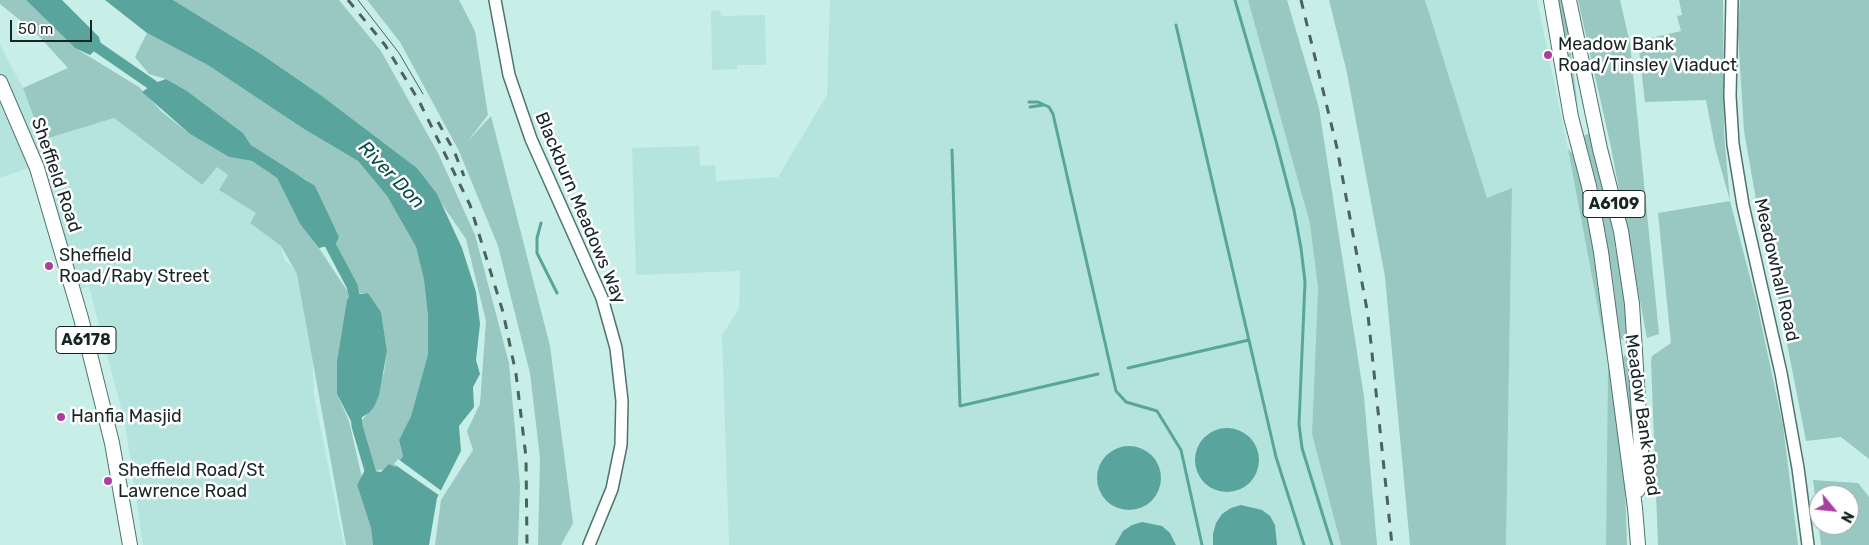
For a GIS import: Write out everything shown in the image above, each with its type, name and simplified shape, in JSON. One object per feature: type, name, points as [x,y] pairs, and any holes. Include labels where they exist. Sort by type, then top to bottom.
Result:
[{"type":"main road","name":"Meadow Bank Road","points":[[1551,0],[1572,117],[1589,186],[1601,252],[1635,508]]},
{"type":"main road","name":"Meadow Bank Road","points":[[1570,0],[1592,112],[1621,231],[1632,304],[1642,464],[1635,508]]},
{"type":"main road","name":"Sheffield Road","points":[[0,82],[37,168],[81,318],[112,443],[130,545]]},
{"type":"main road","points":[[1572,117],[1592,112]]},
{"type":"main road","name":"A6109","points":[[1635,508],[1638,545]]},
{"type":"street","name":"Blackburn Meadows Way","points":[[494,0],[509,75],[531,140],[602,298],[616,348],[622,400],[620,445],[612,489],[589,545]]},
{"type":"street","name":"Meadowhall Road","points":[[1732,0],[1730,96],[1733,144],[1743,205],[1781,373],[1798,468],[1808,545]]},
{"type":"shaded area","points":[[0,0],[26,0],[75,48],[139,87],[162,112],[190,134],[229,157],[252,161],[277,178],[300,224],[319,248],[350,295],[347,300],[337,394],[349,421],[362,478],[357,485],[371,528],[373,545],[346,545],[297,274],[281,246],[250,223],[256,213],[219,190],[228,175],[217,167],[202,185],[114,118],[42,140],[23,88],[68,68],[36,33],[0,4]]},
{"type":"shaded area","points":[[173,0],[339,0],[381,51],[438,153],[475,235],[509,363],[520,485],[518,545],[435,545],[441,500],[473,450],[467,431],[480,404],[486,321],[466,239],[417,168],[322,96],[261,54]]},
{"type":"shaded area","points":[[367,0],[459,0],[475,31],[488,115],[468,141],[491,116],[550,346],[573,523],[561,545],[538,545],[540,458],[530,373],[498,246],[459,151],[400,42]]},
{"type":"shaded area","points":[[830,0],[1248,0],[1310,224],[1318,288],[1312,434],[1341,545],[729,545],[722,335],[739,309],[740,271],[636,275],[632,148],[699,146],[700,166],[715,165],[716,181],[778,177],[827,95]]},
{"type":"shaded area","points":[[1248,0],[1287,0],[1319,108],[1364,397],[1377,545],[1341,545],[1312,434],[1318,288],[1310,224]]},
{"type":"shaded area","points":[[1329,0],[1425,0],[1487,198],[1512,188],[1506,545],[1410,545],[1385,277],[1347,73]]},
{"type":"shaded area","points":[[1425,0],[1537,0],[1568,149],[1608,362],[1606,545],[1506,545],[1512,188],[1487,199]]},
{"type":"shaded area","points":[[1558,0],[1564,0],[1578,108],[1561,27]]},
{"type":"shaded area","points":[[1578,0],[1620,0],[1630,43],[1659,334],[1647,338],[1611,147]]},
{"type":"shaded area","points":[[1679,0],[1723,0],[1724,134],[1730,201],[1715,147],[1706,100],[1645,102],[1638,41],[1681,31],[1677,16],[1682,15]]},
{"type":"shaded area","points":[[1740,0],[1869,0],[1869,459],[1841,437],[1806,441],[1770,256],[1765,251],[1744,131],[1738,33]]},
{"type":"shaded area","points":[[720,10],[721,16],[765,15],[766,65],[738,65],[737,69],[712,70],[711,11]]},
{"type":"shaded area","points":[[147,33],[208,64],[304,129],[358,161],[387,196],[416,247],[424,280],[428,317],[428,354],[411,416],[399,440],[403,456],[395,467],[375,471],[361,421],[374,407],[384,372],[387,351],[381,312],[368,293],[360,293],[336,244],[339,237],[307,180],[285,169],[251,145],[243,133],[187,91],[166,79],[149,74],[135,57]]},
{"type":"shaded area","points":[[0,45],[23,88],[42,140],[114,118],[201,185],[217,167],[229,175],[219,190],[257,213],[250,223],[281,246],[285,261],[309,281],[314,395],[344,545],[143,545],[125,423],[89,287],[68,291],[31,167],[0,178]]},
{"type":"shaded area","points":[[1591,132],[1610,216],[1626,307],[1628,338],[1625,340],[1620,339],[1618,334],[1614,288],[1599,193],[1584,136]]},
{"type":"shaded area","points":[[1568,149],[1574,155],[1579,173],[1596,253],[1604,309],[1608,362]]},
{"type":"shaded area","points":[[1730,201],[1757,304],[1783,426],[1798,545],[1658,545],[1651,362],[1652,356],[1671,343],[1658,213]]},
{"type":"shaded area","points":[[1626,353],[1629,354],[1634,413],[1630,412],[1622,359]]},
{"type":"shaded area","points":[[1608,362],[1620,437],[1625,486],[1627,545],[1606,545]]},
{"type":"shaded area","points":[[1813,480],[1858,483],[1869,497],[1869,545],[1821,545],[1820,535],[1859,535],[1859,485],[1814,485]]},
{"type":"water","points":[[26,0],[62,0],[99,37],[101,45],[90,55],[75,48]]},
{"type":"water","name":"River Don","points":[[105,0],[173,0],[261,54],[322,96],[417,168],[437,194],[462,248],[476,292],[480,324],[476,360],[480,374],[473,387],[474,407],[459,426],[461,451],[437,498],[429,545],[373,545],[371,528],[357,485],[365,470],[381,472],[389,464],[395,467],[403,456],[399,440],[411,416],[428,354],[428,317],[424,280],[416,247],[387,196],[358,161],[304,129],[208,65],[147,33]]},
{"type":"water","points":[[166,79],[187,91],[243,133],[251,145],[315,186],[339,237],[336,244],[319,248],[300,224],[277,178],[252,161],[229,157],[190,134],[142,92],[155,83]]},
{"type":"water","points":[[368,293],[381,312],[387,351],[379,395],[374,407],[369,413],[352,423],[337,394],[337,362],[347,300],[350,295]]},
{"type":"water","points":[[1221,428],[1233,428],[1250,437],[1257,448],[1259,460],[1257,472],[1250,483],[1233,492],[1221,492],[1209,487],[1200,478],[1195,466],[1195,454],[1200,442],[1209,433]]},
{"type":"water","points":[[1123,446],[1135,446],[1152,455],[1159,466],[1161,478],[1159,490],[1152,501],[1135,510],[1123,510],[1111,505],[1102,496],[1097,484],[1097,472],[1102,460],[1111,451]]},
{"type":"water","points":[[1241,505],[1262,510],[1270,516],[1275,525],[1277,545],[1213,545],[1216,523],[1222,514],[1231,508]]},
{"type":"water","points":[[1142,522],[1162,526],[1170,533],[1176,545],[1115,545],[1123,531],[1132,525]]},
{"type":"pier","points":[[398,459],[443,492],[440,496],[394,464]]},
{"type":"waterway","points":[[1235,0],[1276,141],[1294,210],[1301,248],[1305,282],[1299,424],[1302,448],[1332,545]]},
{"type":"waterway","points":[[1176,25],[1276,457],[1304,545]]},
{"type":"waterway","points":[[87,40],[164,93]]},
{"type":"waterway","points":[[1029,102],[1038,102],[1049,107],[1053,114],[1116,391],[1126,402],[1157,411],[1181,450],[1202,545]]},
{"type":"waterway","points":[[1030,107],[1043,105]]},
{"type":"waterway","points":[[952,150],[960,406],[1098,374]]},
{"type":"waterway","points":[[541,223],[537,238],[537,253],[557,293]]},
{"type":"waterway","points":[[324,233],[352,286],[357,307]]},
{"type":"waterway","points":[[1128,368],[1249,340]]},
{"type":"waterway","points":[[355,405],[357,426],[374,484]]},
{"type":"tram line","points":[[358,0],[399,53],[423,94]]},
{"type":"railway","points":[[348,0],[385,45],[419,101],[470,205],[503,312],[516,374],[526,457],[527,545]]},
{"type":"railway","points":[[1301,0],[1337,148],[1368,315],[1392,545]]},
{"type":"railway","points":[[438,122],[454,151],[464,176]]},
{"type":"place","name":"Meadow Bank Road/Tinsley Viaduct","points":[[1548,55]]},
{"type":"place","name":"Sheffield Road/Raby Street","points":[[49,266]]},
{"type":"place","name":"Hanfia Masjid","points":[[61,417]]},
{"type":"place","name":"Sheffield Road/St Lawrence Road","points":[[108,481]]}]
